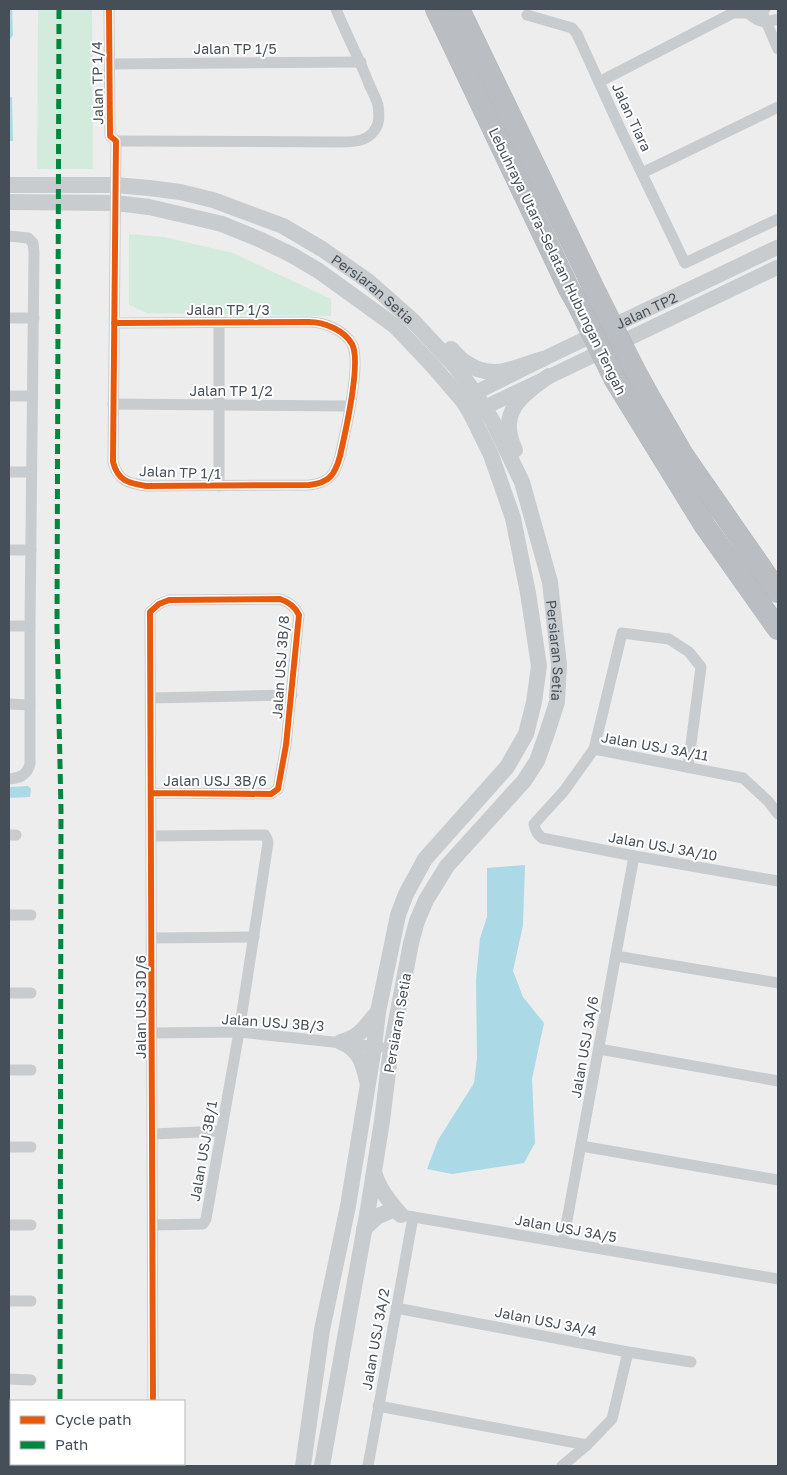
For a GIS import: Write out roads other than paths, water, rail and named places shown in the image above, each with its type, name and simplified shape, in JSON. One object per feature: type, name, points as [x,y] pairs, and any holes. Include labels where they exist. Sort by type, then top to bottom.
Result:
[{"type":"highway","name":"Lebuhraya Utara–Selatan Hubungan Tengah","points":[[436,9],[565,280],[615,380],[705,526],[778,629]]},
{"type":"highway","name":"Lebuhraya Utara–Selatan Hubungan Tengah","points":[[458,9],[634,369],[683,455],[778,592]]},
{"type":"main road","name":"Persiaran Setia","points":[[9,185],[115,185],[180,192],[213,200],[283,226],[322,249],[368,281],[413,321],[455,366],[473,404],[514,518],[528,593],[538,666],[534,702],[526,734],[507,767],[425,859],[406,894],[398,915],[378,1012],[348,1206],[322,1330],[302,1466]]},
{"type":"main road","name":"Persiaran Setia","points":[[9,202],[115,203],[149,207],[222,224],[292,255],[319,271],[395,326],[432,365],[492,420],[522,482],[550,582],[559,665],[557,702],[548,733],[537,760],[524,781],[447,866],[426,900],[417,921],[411,943],[391,1048],[368,1209],[322,1466]]},
{"type":"main road","points":[[368,281],[390,293],[417,315],[465,362],[480,371],[499,373],[543,359]]},
{"type":"main road","points":[[549,376],[532,387],[516,402],[509,421],[509,439],[522,465],[537,509],[547,547],[550,582]]},
{"type":"main road","points":[[341,1042],[360,1034],[378,1012]]},
{"type":"main road","points":[[341,1042],[356,1051],[368,1083]]},
{"type":"main road","points":[[374,1172],[378,1185],[400,1214]]},
{"type":"main road","points":[[364,1229],[378,1216],[400,1214]]},
{"type":"street","name":"Jalan TP 1/4","points":[[109,9],[110,136],[116,141],[342,142],[363,140],[372,134],[377,127],[379,117],[378,106],[361,62],[336,9]]},
{"type":"street","points":[[599,82],[733,13],[748,13],[763,9],[766,22],[778,49]]},
{"type":"street","points":[[748,13],[756,20],[766,22],[778,19]]},
{"type":"street","name":"Jalan Tiara","points":[[527,15],[572,28],[577,34],[685,263],[778,219]]},
{"type":"street","name":"Jalan TP 1/5","points":[[110,64],[361,62]]},
{"type":"street","points":[[642,173],[778,107]]},
{"type":"street","name":"Jalan TP 1/4","points":[[115,203],[116,141]]},
{"type":"street","name":"Jalan TP 1/1","points":[[115,203],[113,462],[115,471],[122,479],[146,486],[309,485],[320,484],[327,480],[337,467],[340,456],[356,361],[351,343],[339,332]]},
{"type":"street","points":[[9,780],[23,776],[28,771],[30,764],[31,472],[34,318],[33,243],[28,238],[11,236]]},
{"type":"street","name":"Jalan TP2","points":[[473,404],[543,359],[778,247]]},
{"type":"street","name":"Jalan TP2","points":[[473,404],[549,376],[778,267]]},
{"type":"street","points":[[9,318],[34,318]]},
{"type":"street","points":[[219,322],[219,486]]},
{"type":"street","name":"Jalan TP 1/3","points":[[114,323],[319,322],[339,332]]},
{"type":"street","points":[[9,396],[32,396]]},
{"type":"street","name":"Jalan TP 1/2","points":[[113,404],[349,406]]},
{"type":"street","points":[[9,472],[31,472]]},
{"type":"street","points":[[9,550],[31,550]]},
{"type":"street","name":"Jalan USJ 3B/8","points":[[150,612],[159,604],[169,600],[280,599],[297,609],[299,615],[292,695],[278,789]]},
{"type":"street","name":"Jalan USJ 3D/6","points":[[150,612],[153,1400]]},
{"type":"street","points":[[9,626],[30,626]]},
{"type":"street","points":[[594,749],[622,632],[670,640],[689,652],[701,667],[688,767]]},
{"type":"street","points":[[151,698],[292,695]]},
{"type":"street","points":[[9,704],[30,705]]},
{"type":"street","name":"Jalan USJ 3A/11","points":[[542,838],[537,834],[534,824],[564,791],[594,749],[743,778],[768,801],[778,814]]},
{"type":"street","name":"Jalan USJ 3B/6","points":[[151,793],[271,794],[278,789]]},
{"type":"street","name":"Jalan USJ 3B/1","points":[[151,836],[265,836],[268,839],[254,937],[206,1219],[203,1224],[153,1225]]},
{"type":"street","name":"Jalan USJ 3A/10","points":[[542,838],[778,882]]},
{"type":"street","name":"Jalan USJ 3A/6","points":[[563,1242],[634,856]]},
{"type":"street","points":[[9,915],[31,915]]},
{"type":"street","points":[[152,938],[254,937]]},
{"type":"street","points":[[616,956],[778,983]]},
{"type":"street","points":[[9,993],[31,993]]},
{"type":"street","name":"Jalan USJ 3B/3","points":[[152,1034],[238,1032],[391,1048]]},
{"type":"street","points":[[599,1049],[778,1081]]},
{"type":"street","points":[[9,1070],[31,1070]]},
{"type":"street","points":[[153,1134],[221,1131]]},
{"type":"street","points":[[581,1146],[778,1180]]},
{"type":"street","points":[[9,1147],[31,1147]]},
{"type":"street","name":"Jalan USJ 3A/5","points":[[348,1206],[778,1279]]},
{"type":"street","name":"Jalan USJ 3A/2","points":[[368,1466],[396,1308],[400,1214]]},
{"type":"street","points":[[9,1225],[31,1225]]},
{"type":"street","points":[[9,1301],[31,1301]]},
{"type":"street","name":"Jalan USJ 3A/4","points":[[396,1308],[628,1352],[691,1362]]},
{"type":"street","points":[[562,1466],[587,1445],[612,1418],[628,1352]]},
{"type":"street","points":[[9,1379],[31,1380]]},
{"type":"street","points":[[378,1406],[587,1445]]},
{"type":"water","points":[[9,9],[12,9],[13,35],[9,41]]},
{"type":"water","points":[[9,97],[12,97],[13,141],[9,141]]},
{"type":"water","points":[[28,786],[31,789],[30,797],[9,798],[9,787]]},
{"type":"water","points":[[525,865],[523,925],[513,971],[523,997],[544,1023],[532,1079],[535,1143],[524,1163],[452,1174],[427,1169],[438,1140],[474,1083],[477,1059],[476,980],[480,938],[487,917],[487,868]]}]
